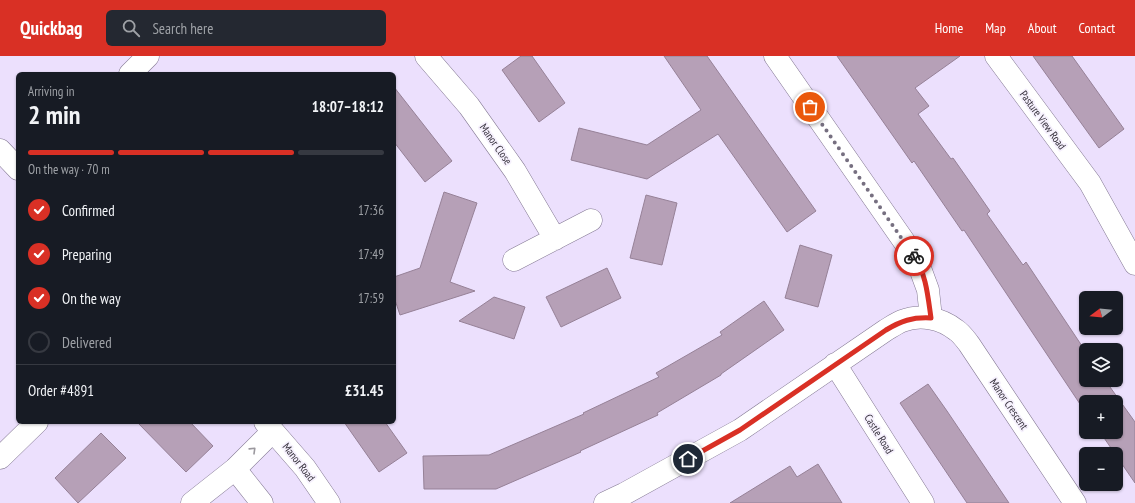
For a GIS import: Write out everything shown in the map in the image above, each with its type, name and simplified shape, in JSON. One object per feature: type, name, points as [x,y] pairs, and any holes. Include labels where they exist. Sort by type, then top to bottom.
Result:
[{"type":"street","name":"Manor Close","points":[[426,56],[469,106],[515,171],[555,239]]},
{"type":"street","points":[[605,503],[626,499],[740,430],[886,330],[902,321],[926,318],[928,290],[917,260],[775,56]]},
{"type":"street","name":"Pasture View Road","points":[[996,56],[1090,183],[1135,264]]},
{"type":"street","points":[[0,150],[16,167]]},
{"type":"street","points":[[514,260],[592,220]]},
{"type":"street","name":"Manor Crescent","points":[[926,318],[940,321],[956,330],[969,344],[1075,503]]},
{"type":"street","name":"Castle Road","points":[[835,364],[923,503]]},
{"type":"street","points":[[0,458],[36,424]]},
{"type":"street","points":[[192,503],[235,469],[269,426]]},
{"type":"street","name":"Manor Road","points":[[269,426],[305,468],[329,503]]},
{"type":"street","points":[[235,469],[262,503]]},
{"type":"building","points":[[521,56],[532,56],[565,103],[539,122],[502,70]]},
{"type":"building","points":[[664,56],[707,56],[816,211],[787,232],[718,134],[647,179],[571,160],[579,128],[647,145],[701,110]]},
{"type":"building","points":[[837,56],[960,56],[915,88],[929,106],[918,114],[951,159],[953,158],[990,211],[987,214],[1023,265],[1026,262],[1080,343],[1079,387],[1110,387],[1116,395],[1079,395],[1079,402],[964,230],[962,231],[914,161],[912,163]]},
{"type":"building","points":[[1033,56],[1072,56],[1124,129],[1099,148]]},
{"type":"building","points":[[396,90],[452,161],[425,182],[396,145]]},
{"type":"building","points":[[444,192],[477,203],[450,282],[475,291],[400,315],[396,303],[396,276],[420,268]]},
{"type":"building","points":[[646,195],[677,203],[662,265],[630,258]]},
{"type":"building","points":[[800,245],[832,255],[818,307],[785,298]]},
{"type":"building","points":[[607,268],[621,298],[561,327],[546,297]]},
{"type":"building","points":[[494,297],[525,307],[514,339],[459,321]]},
{"type":"building","points":[[764,301],[784,330],[721,375],[657,413],[658,415],[580,451],[581,452],[496,489],[424,489],[423,456],[489,455],[584,414],[583,413],[659,377],[656,373],[722,335],[720,332]]},
{"type":"building","points":[[928,384],[1009,503],[967,503],[900,403]]},
{"type":"building","points":[[1123,405],[1135,422],[1135,483],[1123,466],[1123,447],[1110,447],[1105,439],[1123,439]]},
{"type":"building","points":[[139,424],[192,424],[213,446],[186,472]]},
{"type":"building","points":[[345,424],[386,424],[407,453],[379,472]]},
{"type":"building","points":[[101,433],[126,458],[78,503],[55,478]]},
{"type":"building","points":[[818,464],[842,503],[730,503],[790,466],[797,477]]},
{"type":"way so far","points":[[810,107],[914,256]]},
{"type":"route","points":[[688,459],[740,430],[886,330],[902,321],[921,317],[931,318],[928,290],[917,260],[914,256]]}]
